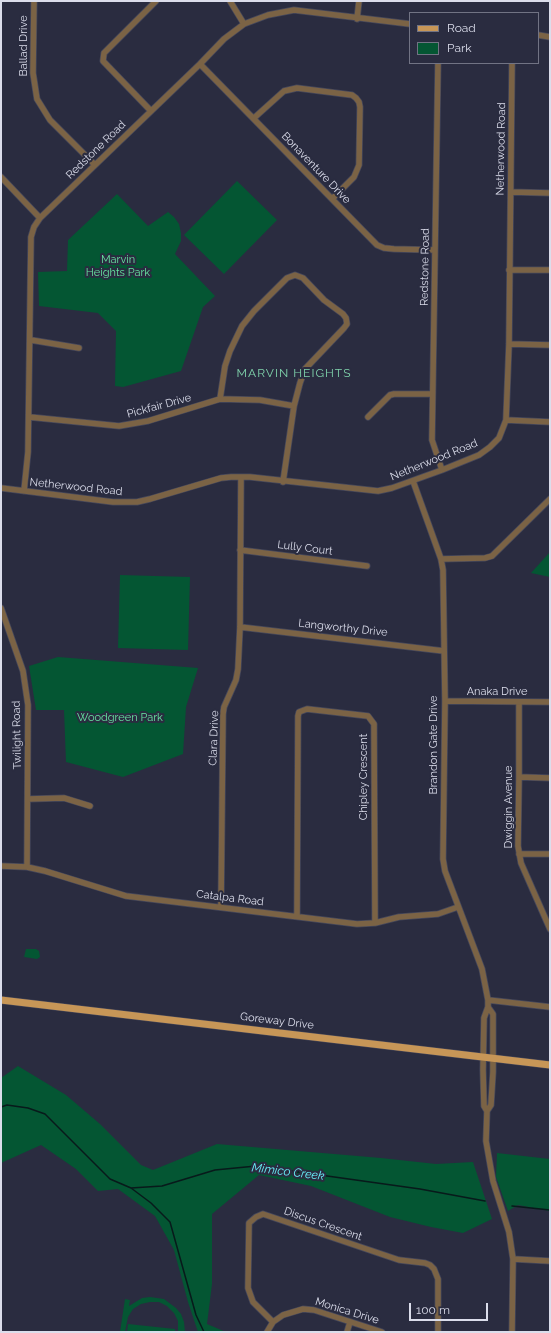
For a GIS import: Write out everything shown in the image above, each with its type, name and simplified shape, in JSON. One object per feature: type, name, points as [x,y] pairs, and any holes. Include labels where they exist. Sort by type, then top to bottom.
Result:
[{"type":"main road","name":"Goreway Drive","points":[[1,1000],[550,1065]]},
{"type":"street","name":"Ballad Drive","points":[[34,1],[33,73],[37,99],[50,120],[95,165]]},
{"type":"street","points":[[151,111],[103,61],[104,53],[156,1]]},
{"type":"street","points":[[230,1],[244,24]]},
{"type":"street","points":[[357,19],[360,1]]},
{"type":"street","name":"Redstone Road","points":[[24,491],[27,470],[29,417],[31,237],[34,227],[40,218],[224,39],[244,24],[268,15],[294,10],[357,19],[409,24]]},
{"type":"street","points":[[539,35],[550,37]]},
{"type":"street","name":"Bonaventure Drive","points":[[200,64],[377,245],[394,250],[435,250]]},
{"type":"street","name":"Redstone Road","points":[[438,64],[432,440],[442,470]]},
{"type":"street","name":"Netherwood Road","points":[[1,488],[113,502],[137,502],[150,500],[221,478],[241,477],[378,491],[386,490],[442,470],[479,454],[490,447],[499,438],[506,420],[509,344],[512,64]]},
{"type":"street","points":[[254,118],[284,91],[296,88],[352,95],[356,98],[360,107],[359,165],[354,177],[332,199]]},
{"type":"street","points":[[1,177],[40,218]]},
{"type":"street","points":[[511,192],[550,193]]},
{"type":"street","points":[[509,270],[550,270]]},
{"type":"street","points":[[220,399],[224,366],[242,326],[254,311],[287,278],[292,276],[303,278],[324,300],[343,314],[346,318],[347,324],[305,369],[294,406],[283,482]]},
{"type":"street","points":[[31,340],[79,348]]},
{"type":"street","points":[[509,344],[550,345]]},
{"type":"street","points":[[368,417],[394,394],[432,394]]},
{"type":"street","name":"Pickfair Drive","points":[[29,417],[119,426],[148,421],[220,399],[260,400],[294,406]]},
{"type":"street","points":[[506,420],[550,422]]},
{"type":"street","name":"Clara Drive","points":[[221,907],[223,714],[224,707],[236,680],[238,670],[240,627],[241,477]]},
{"type":"street","name":"Brandon Gate Drive","points":[[412,481],[441,559],[443,570],[445,701],[443,859],[445,871],[482,969],[488,1004],[493,1014],[491,1106],[487,1111]]},
{"type":"street","points":[[441,559],[485,558],[492,556],[550,499]]},
{"type":"street","name":"Lully Court","points":[[240,550],[367,566]]},
{"type":"street","name":"Twilight Road","points":[[1,608],[22,671],[28,705],[27,867]]},
{"type":"street","name":"Langworthy Drive","points":[[240,627],[372,641],[444,651]]},
{"type":"street","name":"Anaka Drive","points":[[445,701],[550,702]]},
{"type":"street","name":"Dwiggin Avenue","points":[[518,702],[520,777],[519,854],[521,863],[550,929]]},
{"type":"street","name":"Chipley Crescent","points":[[297,916],[298,716],[300,712],[307,709],[368,716],[374,724],[375,923]]},
{"type":"street","points":[[520,777],[550,778]]},
{"type":"street","points":[[28,799],[64,798],[90,806]]},
{"type":"street","points":[[519,854],[550,854]]},
{"type":"street","name":"Catalpa Road","points":[[1,866],[27,867],[45,871],[126,896],[357,924],[375,923],[399,917],[438,914],[458,907]]},
{"type":"street","points":[[488,1004],[550,1008]]},
{"type":"street","name":"Brandon Gate Drive","points":[[488,1004],[484,1018],[484,1106],[487,1111],[486,1141],[493,1181],[509,1232],[513,1260],[512,1332]]},
{"type":"street","name":"Discus Crescent","points":[[272,1322],[252,1302],[248,1288],[249,1223],[262,1214],[399,1260],[430,1265],[434,1268],[438,1279],[438,1332]]},
{"type":"street","points":[[513,1260],[550,1261]]},
{"type":"street","name":"Monica Drive","points":[[272,1322],[283,1315],[303,1309],[314,1310],[382,1332]]},
{"type":"street","points":[[266,1332],[272,1322]]},
{"type":"street","points":[[347,1332],[350,1322]]},
{"type":"green space","points":[[237,181],[277,220],[224,274],[184,235]]},
{"type":"green space","name":"Marvin Heights Park","points":[[117,194],[148,226],[168,212],[174,217],[179,224],[181,233],[181,241],[175,254],[215,296],[203,307],[181,371],[123,387],[115,386],[116,331],[98,313],[39,306],[38,272],[67,271],[68,240]]},
{"type":"green space","points":[[550,552],[550,577],[531,573]]},
{"type":"green space","points":[[120,575],[190,577],[188,650],[118,648]]},
{"type":"green space","name":"Woodgreen Park","points":[[58,657],[198,668],[186,707],[183,754],[123,777],[66,762],[64,710],[36,710],[29,666]]},
{"type":"green space","points":[[26,949],[36,949],[39,951],[40,957],[37,959],[24,957]]},
{"type":"green space","points":[[18,1066],[66,1095],[100,1124],[141,1165],[153,1170],[217,1144],[436,1164],[473,1162],[492,1219],[463,1233],[431,1227],[390,1217],[311,1186],[259,1175],[212,1214],[212,1284],[207,1324],[226,1332],[198,1332],[174,1250],[155,1216],[118,1189],[98,1191],[76,1169],[41,1145],[1,1163],[1,1078]]},
{"type":"green space","points":[[497,1153],[550,1159],[550,1211],[518,1205],[508,1211],[496,1177]]},
{"type":"green space","points":[[150,1297],[164,1299],[176,1308],[181,1314],[184,1322],[185,1332],[178,1332],[178,1321],[174,1313],[167,1306],[159,1302],[150,1302],[141,1304],[133,1309],[128,1317],[125,1332],[120,1332],[125,1299],[130,1300],[129,1306],[142,1298]]},
{"type":"green space","points":[[128,1324],[175,1329],[175,1332],[127,1332]]},
{"type":"waterway","name":"Mimico Creek","points":[[1,1107],[7,1105],[28,1108],[45,1114],[110,1179],[131,1188],[162,1186],[215,1170],[256,1166],[420,1189],[485,1201]]},
{"type":"waterway","points":[[131,1188],[151,1203],[170,1222],[196,1315],[204,1332]]},
{"type":"waterway","name":"Mimico Creek","points":[[512,1206],[550,1210]]},
{"type":"district","name":"MARVIN HEIGHTS","points":[[294,373]]}]
